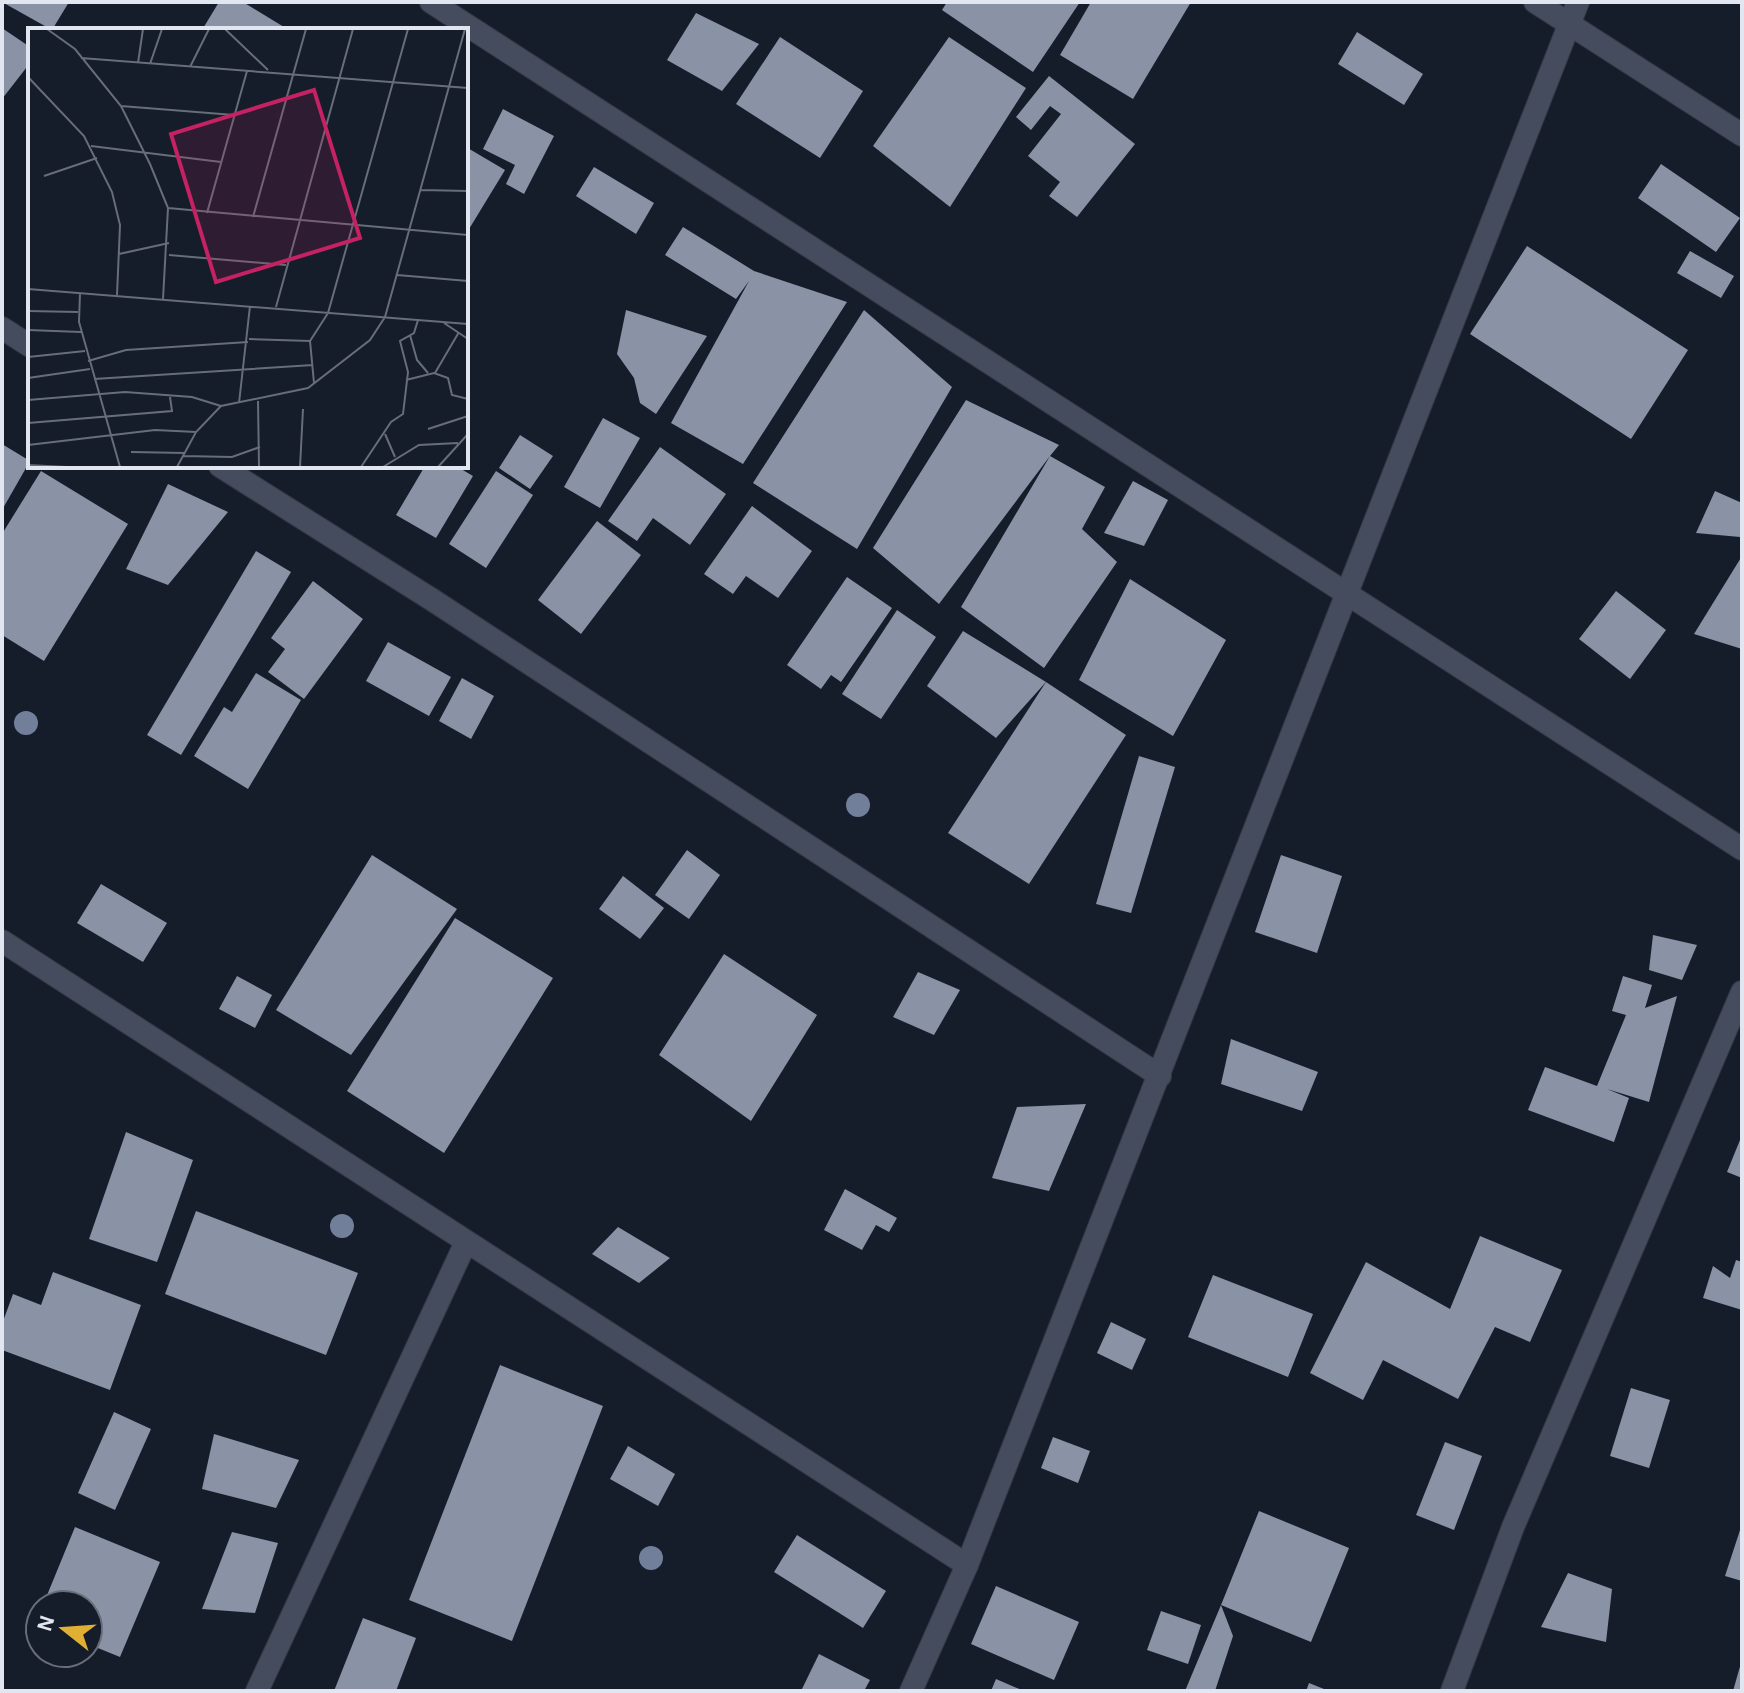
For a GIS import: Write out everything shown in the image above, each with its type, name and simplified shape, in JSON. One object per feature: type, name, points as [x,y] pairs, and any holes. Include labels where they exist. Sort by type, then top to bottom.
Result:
[{"type":"street","points":[[431,2],[1742,849]]},
{"type":"street","points":[[1535,2],[1742,135]]},
{"type":"street","points":[[911,1691],[967,1565],[1349,595],[1578,2]]},
{"type":"street","points":[[2,328],[28,345]]},
{"type":"street","points":[[223,468],[431,599],[1160,1076]]},
{"type":"street","points":[[3,947],[967,1565]]},
{"type":"street","points":[[1452,1691],[1513,1527],[1742,992]]},
{"type":"street","points":[[257,1691],[466,1242]]},
{"type":"building","points":[[2,2],[69,2],[53,28]]},
{"type":"building","points":[[219,2],[243,2],[286,28],[203,28]]},
{"type":"building","points":[[947,2],[1080,2],[1033,72],[942,10]]},
{"type":"building","points":[[1091,2],[1191,2],[1133,99],[1060,55]]},
{"type":"building","points":[[696,13],[759,44],[722,91],[667,60]]},
{"type":"building","points":[[2,28],[28,46],[28,66],[2,99]]},
{"type":"building","points":[[1357,32],[1423,74],[1404,105],[1338,64]]},
{"type":"building","points":[[780,37],[863,91],[820,158],[736,104]]},
{"type":"building","points":[[949,37],[1026,88],[950,207],[873,146]]},
{"type":"building","points":[[1049,76],[1135,144],[1077,217],[1049,196],[1060,182],[1028,156],[1061,114],[1050,106],[1031,130],[1016,117]]},
{"type":"building","points":[[503,109],[554,136],[524,194],[506,184],[515,165],[483,149]]},
{"type":"building","points":[[468,148],[505,170],[468,231]]},
{"type":"building","points":[[1661,164],[1740,218],[1716,252],[1638,198]]},
{"type":"building","points":[[594,167],[654,203],[636,234],[576,196]]},
{"type":"building","points":[[683,227],[754,271],[847,302],[743,464],[671,423],[749,281],[736,299],[665,255]]},
{"type":"building","points":[[1527,246],[1688,350],[1631,439],[1470,334]]},
{"type":"building","points":[[1690,251],[1734,276],[1721,298],[1677,273]]},
{"type":"building","points":[[626,310],[707,336],[656,414],[640,403],[634,378],[617,354]]},
{"type":"building","points":[[864,310],[952,387],[857,549],[753,483]]},
{"type":"building","points":[[966,400],[1059,445],[939,604],[873,548]]},
{"type":"building","points":[[603,418],[640,438],[600,508],[564,487]]},
{"type":"building","points":[[520,435],[553,456],[530,489],[499,468]]},
{"type":"building","points":[[2,444],[28,460],[28,464],[2,510]]},
{"type":"building","points":[[660,447],[726,494],[690,545],[653,518],[637,541],[608,521]]},
{"type":"building","points":[[1050,456],[1105,487],[1082,529],[1117,562],[1044,668],[961,607]]},
{"type":"building","points":[[424,468],[459,468],[473,476],[436,538],[396,515]]},
{"type":"building","points":[[41,471],[128,524],[44,661],[2,635],[2,534]]},
{"type":"building","points":[[496,471],[533,495],[486,568],[449,544]]},
{"type":"building","points":[[1133,481],[1168,500],[1144,546],[1104,533]]},
{"type":"building","points":[[168,484],[228,512],[168,585],[126,569]]},
{"type":"building","points":[[1715,491],[1742,503],[1740,537],[1696,533]]},
{"type":"building","points":[[752,506],[812,551],[778,598],[746,576],[733,594],[704,574]]},
{"type":"building","points":[[597,521],[641,555],[581,634],[538,600]]},
{"type":"building","points":[[256,551],[291,572],[181,755],[147,735]]},
{"type":"building","points":[[1742,556],[1742,649],[1694,634]]},
{"type":"building","points":[[847,577],[892,608],[841,682],[831,675],[821,689],[787,665]]},
{"type":"building","points":[[1130,579],[1226,640],[1173,736],[1079,680]]},
{"type":"building","points":[[313,581],[363,619],[304,699],[268,672],[285,649],[271,638]]},
{"type":"building","points":[[1616,591],[1666,630],[1630,679],[1579,639]]},
{"type":"building","points":[[897,610],[936,637],[881,719],[842,694]]},
{"type":"building","points":[[963,631],[1046,682],[996,738],[927,686]]},
{"type":"building","points":[[388,642],[451,677],[429,716],[366,681]]},
{"type":"building","points":[[256,673],[301,700],[248,789],[194,756],[224,707],[232,712]]},
{"type":"building","points":[[462,678],[494,696],[471,739],[439,721]]},
{"type":"building","points":[[1046,682],[1126,735],[1029,884],[948,833]]},
{"type":"building","points":[[1139,756],[1175,767],[1131,913],[1096,904]]},
{"type":"building","points":[[687,850],[720,875],[689,919],[655,895]]},
{"type":"building","points":[[372,855],[457,909],[351,1055],[276,1010]]},
{"type":"building","points":[[1281,855],[1342,876],[1317,953],[1255,932]]},
{"type":"building","points":[[623,876],[664,908],[640,939],[599,909]]},
{"type":"building","points":[[101,884],[167,923],[143,962],[77,923]]},
{"type":"building","points":[[455,918],[553,978],[444,1153],[347,1091]]},
{"type":"building","points":[[1653,935],[1697,945],[1682,980],[1649,970]]},
{"type":"building","points":[[724,954],[817,1015],[751,1121],[659,1055]]},
{"type":"building","points":[[918,972],[960,990],[934,1035],[893,1017]]},
{"type":"building","points":[[237,976],[272,995],[255,1028],[219,1009]]},
{"type":"building","points":[[1623,976],[1652,985],[1645,1008],[1677,996],[1649,1102],[1607,1089],[1629,1098],[1614,1142],[1528,1110],[1545,1067],[1597,1086],[1626,1015],[1612,1011]]},
{"type":"building","points":[[1231,1039],[1318,1072],[1302,1111],[1221,1084]]},
{"type":"building","points":[[1086,1104],[1049,1191],[992,1178],[1017,1107]]},
{"type":"building","points":[[126,1132],[193,1160],[157,1262],[89,1239]]},
{"type":"building","points":[[1742,1135],[1742,1178],[1727,1172]]},
{"type":"building","points":[[845,1189],[897,1218],[889,1232],[876,1225],[862,1250],[824,1230]]},
{"type":"building","points":[[196,1211],[358,1273],[326,1355],[165,1294]]},
{"type":"building","points":[[618,1227],[670,1258],[639,1283],[592,1254]]},
{"type":"building","points":[[1480,1236],[1562,1270],[1530,1342],[1495,1327],[1458,1399],[1383,1360],[1363,1400],[1310,1373],[1366,1262],[1450,1309]]},
{"type":"building","points":[[1736,1260],[1742,1262],[1742,1310],[1703,1298],[1713,1266],[1730,1278]]},
{"type":"building","points":[[53,1272],[141,1305],[110,1390],[2,1350],[2,1324],[13,1294],[41,1305]]},
{"type":"building","points":[[1213,1275],[1313,1314],[1288,1377],[1188,1337]]},
{"type":"building","points":[[1111,1322],[1146,1339],[1132,1370],[1097,1353]]},
{"type":"building","points":[[500,1365],[603,1406],[512,1641],[409,1600]]},
{"type":"building","points":[[1631,1388],[1670,1400],[1649,1468],[1610,1456]]},
{"type":"building","points":[[114,1412],[151,1429],[115,1510],[78,1493]]},
{"type":"building","points":[[214,1434],[299,1460],[276,1508],[202,1489]]},
{"type":"building","points":[[1053,1437],[1090,1451],[1078,1483],[1041,1468]]},
{"type":"building","points":[[1445,1442],[1482,1456],[1454,1530],[1416,1515]]},
{"type":"building","points":[[628,1446],[675,1474],[658,1506],[610,1479]]},
{"type":"building","points":[[1259,1511],[1349,1548],[1311,1642],[1221,1605]]},
{"type":"building","points":[[1742,1524],[1742,1581],[1725,1576]]},
{"type":"building","points":[[75,1527],[160,1562],[120,1657],[104,1650],[104,1589],[50,1589]]},
{"type":"building","points":[[232,1532],[278,1543],[255,1613],[202,1609]]},
{"type":"building","points":[[797,1535],[886,1591],[863,1628],[774,1572]]},
{"type":"building","points":[[1568,1573],[1612,1589],[1606,1642],[1541,1627]]},
{"type":"building","points":[[996,1586],[1079,1622],[1054,1680],[971,1644]]},
{"type":"building","points":[[1221,1605],[1233,1636],[1215,1691],[1185,1691]]},
{"type":"building","points":[[1161,1611],[1201,1625],[1188,1664],[1147,1650]]},
{"type":"building","points":[[363,1618],[416,1638],[396,1691],[334,1691]]},
{"type":"building","points":[[819,1654],[870,1680],[864,1691],[801,1691]]},
{"type":"building","points":[[1741,1663],[1742,1691],[1733,1691]]},
{"type":"building","points":[[996,1679],[1024,1691],[991,1691]]},
{"type":"building","points":[[1309,1683],[1329,1691],[1306,1691]]}]
